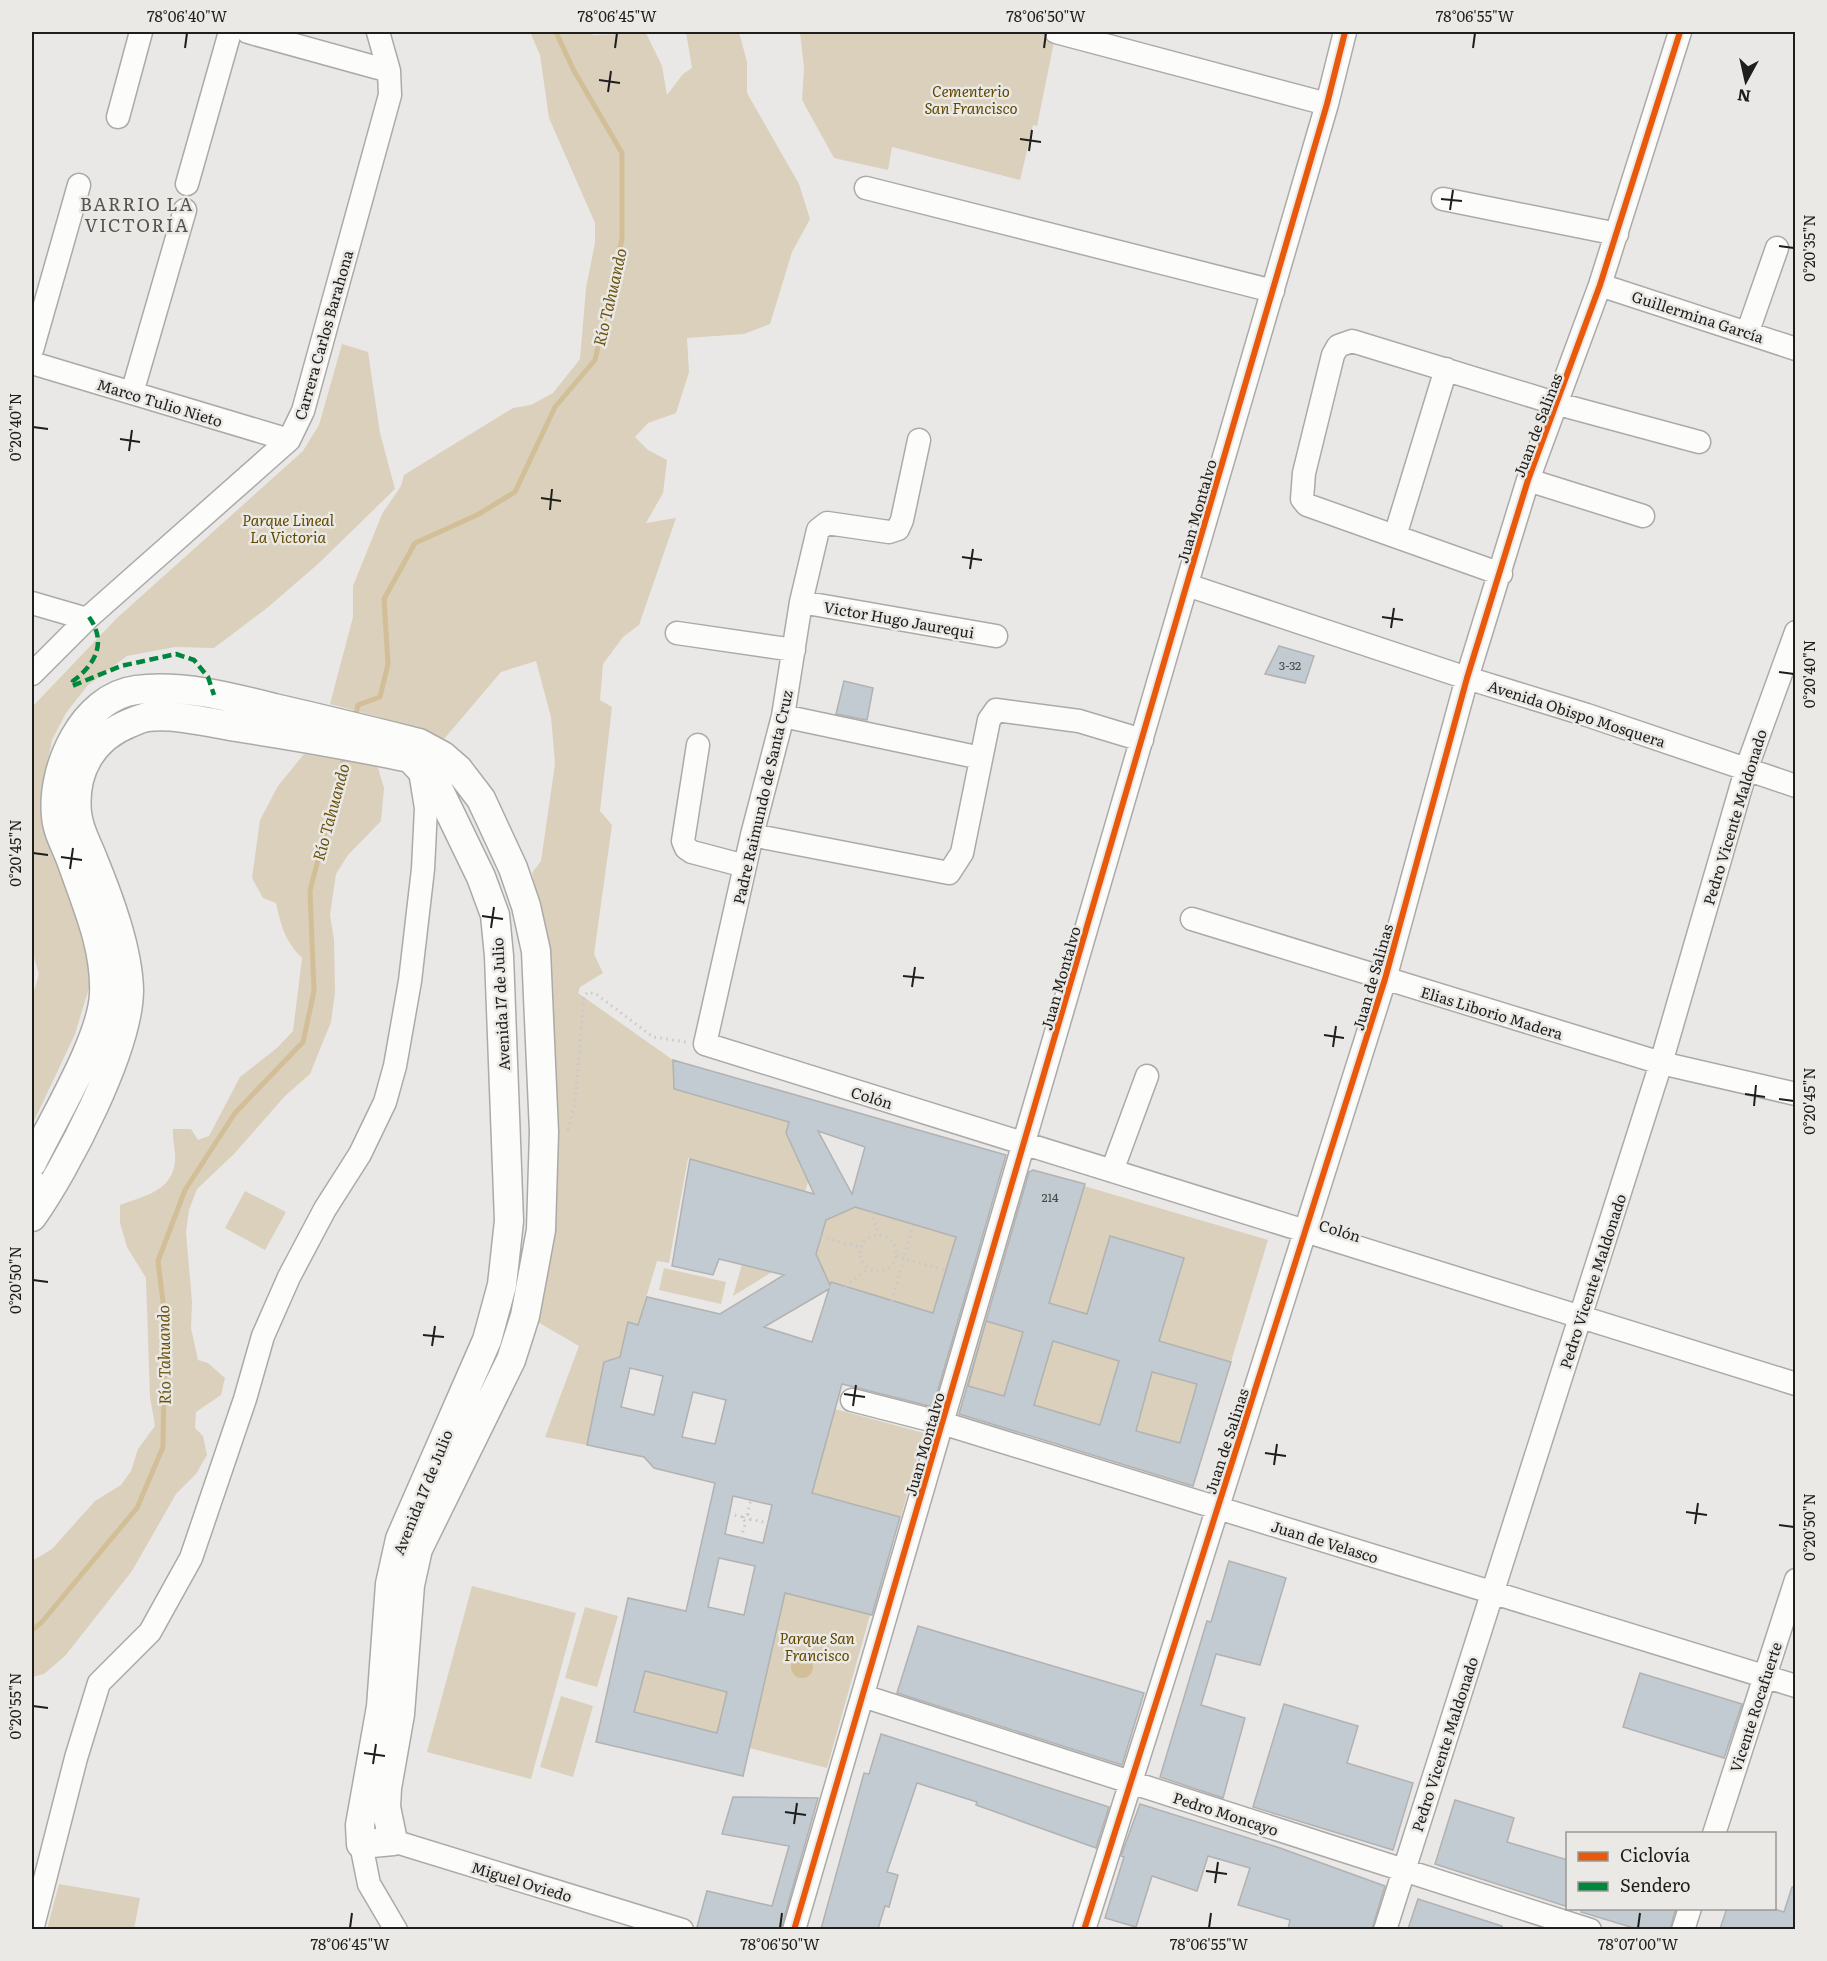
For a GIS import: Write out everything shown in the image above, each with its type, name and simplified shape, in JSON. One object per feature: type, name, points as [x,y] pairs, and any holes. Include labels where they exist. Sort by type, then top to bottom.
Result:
[{"type":"main road","name":"Avenida 17 de Julio","points":[[32,1163],[97,1031],[104,996],[103,951],[56,817],[57,778],[69,743],[112,697],[134,690],[160,689],[210,694],[323,730],[416,755],[443,756],[458,769],[481,799],[513,868],[526,906],[537,951],[544,1132],[542,1230],[525,1316],[511,1360],[418,1549],[413,1570],[405,1674],[387,1788],[386,1807],[393,1841]]},
{"type":"main road","name":"Avenida 17 de Julio","points":[[32,1217],[41,1186],[111,1064],[123,1028],[129,990],[119,928],[93,857],[81,836],[77,813],[77,787],[90,753],[110,731],[145,717],[323,730]]},
{"type":"main road","name":"Avenida 17 de Julio","points":[[360,1844],[361,1807],[381,1707],[390,1584],[396,1553],[487,1340],[506,1263],[508,1210],[499,956],[495,915],[481,878],[432,798],[416,755]]},
{"type":"main road","name":"Miguel Oviedo","points":[[360,1844],[393,1841]]},
{"type":"street","points":[[118,117],[141,32]]},
{"type":"street","points":[[187,184],[230,32]]},
{"type":"street","points":[[248,32],[389,71]]},
{"type":"street","name":"Carrera Carlos Barahona","points":[[32,674],[87,619],[289,440],[303,411],[390,95],[389,71],[378,32]]},
{"type":"street","points":[[1056,32],[1327,104]]},
{"type":"street","name":"Juan Montalvo","points":[[794,1929],[1273,291],[1327,104],[1345,32]]},
{"type":"street","name":"Juan de Salinas","points":[[1084,1929],[1385,979],[1467,678],[1501,574],[1528,480],[1558,404],[1600,285],[1680,32]]},
{"type":"street","points":[[32,350],[78,185]]},
{"type":"street","points":[[866,188],[1273,291]]},
{"type":"street","points":[[1443,199],[1617,234]]},
{"type":"street","points":[[132,393],[185,210]]},
{"type":"street","points":[[1748,331],[1778,248]]},
{"type":"street","name":"Guillermina García","points":[[1600,285],[1748,331],[1796,350]]},
{"type":"street","points":[[1501,574],[1307,505],[1302,499],[1300,488],[1333,355],[1338,346],[1352,341],[1558,404],[1699,442]]},
{"type":"street","name":"Marco Tulio Nieto","points":[[32,363],[289,440]]},
{"type":"street","points":[[1395,536],[1446,369]]},
{"type":"street","name":"Padre Raimundo de Santa Cruz","points":[[705,1044],[752,835],[783,716],[801,602],[818,530],[827,523],[889,532],[898,529],[902,520],[919,440]]},
{"type":"street","points":[[1528,480],[1643,516]]},
{"type":"street","name":"Avenida Obispo Mosquera","points":[[1187,585],[1467,678],[1587,715],[1796,786]]},
{"type":"street","name":"Victor Hugo Jaurequi","points":[[801,602],[996,636]]},
{"type":"street","points":[[32,603],[87,619]]},
{"type":"street","name":"Pedro Vicente Maldonado","points":[[1385,1929],[1661,1063],[1746,770],[1796,632]]},
{"type":"street","points":[[677,633],[794,650]]},
{"type":"street","points":[[752,835],[949,873],[962,853],[989,720],[996,710],[1079,722],[1142,740]]},
{"type":"street","points":[[783,716],[981,758]]},
{"type":"street","points":[[698,745],[683,840],[686,848],[692,852],[745,866]]},
{"type":"street","points":[[32,1929],[76,1758],[99,1683],[150,1632],[191,1558],[245,1399],[263,1336],[289,1277],[325,1209],[360,1154],[385,1102],[395,1066],[410,981],[432,798]]},
{"type":"street","name":"Elias Liborio Madera","points":[[1192,919],[1661,1063],[1796,1094]]},
{"type":"street","name":"Colón","points":[[705,1044],[1796,1384]]},
{"type":"street","points":[[1112,1171],[1147,1076]]},
{"type":"street","name":"Juan de Velasco","points":[[852,1400],[942,1423],[1796,1686]]},
{"type":"street","name":"Vicente Rocafuerte","points":[[1714,1832],[1796,1580]]},
{"type":"street","name":"Pedro Moncayo","points":[[862,1696],[1590,1929]]},
{"type":"street","name":"Miguel Oviedo","points":[[393,1841],[682,1929]]},
{"type":"street","name":"Avenida 17 de Julio","points":[[360,1844],[369,1884],[396,1929]]},
{"type":"street","points":[[1683,1929],[1689,1910]]},
{"type":"path","points":[[544,1132],[563,1136],[568,1131],[575,1102],[582,1002],[588,992],[596,994],[658,1039],[705,1044]]},
{"type":"path","points":[[845,1286],[868,1269],[885,1270],[896,1256],[894,1244],[879,1235],[871,1212]]},
{"type":"path","points":[[892,1301],[913,1225]]},
{"type":"path","points":[[868,1269],[860,1259],[860,1247],[868,1238],[879,1235]]},
{"type":"path","points":[[821,1237],[860,1247]]},
{"type":"path","points":[[896,1256],[983,1282]]},
{"type":"path","points":[[741,1538],[751,1500]]},
{"type":"path","points":[[729,1514],[768,1523]]},
{"type":"green space","points":[[530,32],[593,32],[593,35],[646,33],[662,66],[667,95],[683,74],[692,68],[686,32],[739,32],[747,62],[747,93],[799,184],[810,219],[792,252],[770,324],[744,334],[687,338],[689,372],[676,413],[648,423],[635,437],[648,450],[667,460],[663,493],[646,523],[676,518],[639,625],[623,637],[603,664],[600,700],[612,707],[600,811],[612,825],[594,954],[603,973],[580,987],[578,993],[673,1060],[674,1088],[789,1122],[786,1133],[808,1182],[805,1192],[688,1158],[669,1263],[657,1261],[638,1325],[628,1322],[620,1357],[604,1362],[587,1445],[545,1437],[579,1346],[531,1318],[537,896],[532,873],[541,861],[555,764],[551,717],[536,661],[501,672],[444,739],[379,717],[330,704],[353,617],[353,586],[382,514],[401,486],[404,475],[513,408],[531,405],[553,393],[580,359],[586,288],[595,243],[595,223],[549,118],[540,55]]},
{"type":"green space","name":"Cementerio San Francisco","points":[[800,32],[1056,32],[1037,126],[1033,125],[1020,180],[892,147],[888,170],[834,158],[802,100],[804,68]]},
{"type":"green space","name":"Parque Lineal La Victoria","points":[[342,344],[368,352],[380,433],[395,489],[318,564],[267,608],[214,648],[175,647],[127,656],[88,685],[66,713],[52,740],[45,774],[42,811],[88,951],[89,988],[75,1034],[32,1122],[32,998],[39,974],[32,951],[32,707],[117,618],[303,451],[319,425]]},
{"type":"green space","points":[[304,754],[377,765],[384,788],[381,821],[348,855],[336,874],[330,915],[334,940],[335,992],[331,1022],[310,1074],[285,1096],[234,1154],[197,1189],[189,1210],[186,1232],[192,1302],[191,1328],[198,1360],[208,1363],[225,1378],[221,1395],[196,1412],[195,1428],[203,1436],[207,1455],[196,1474],[176,1494],[132,1571],[65,1656],[44,1674],[32,1677],[32,1561],[52,1549],[95,1501],[121,1485],[131,1471],[138,1449],[155,1426],[150,1397],[146,1278],[127,1247],[120,1223],[120,1205],[155,1191],[168,1180],[175,1161],[173,1129],[191,1129],[198,1140],[209,1136],[240,1077],[277,1048],[293,1031],[302,958],[284,933],[276,903],[263,898],[252,878],[260,820],[278,786]]},
{"type":"green space","points":[[1084,1186],[1268,1240],[1231,1362],[1159,1341],[1184,1258],[1087,1314],[1025,1296]]},
{"type":"green space","points":[[245,1191],[286,1212],[265,1250],[225,1228]]},
{"type":"green space","points":[[855,1207],[956,1237],[933,1313],[828,1281],[816,1254],[826,1220]]},
{"type":"green space","points":[[742,1264],[772,1272],[733,1296]]},
{"type":"green space","points":[[664,1268],[726,1282],[721,1304],[659,1290]]},
{"type":"green space","points":[[986,1321],[1023,1332],[1004,1396],[968,1386]]},
{"type":"green space","points":[[1053,1341],[1119,1361],[1100,1425],[1034,1405]]},
{"type":"green space","points":[[1152,1372],[1197,1384],[1180,1443],[1136,1431]]},
{"type":"green space","points":[[835,1409],[924,1433],[901,1517],[812,1493]]},
{"type":"green space","points":[[472,1586],[576,1613],[531,1779],[427,1752]]},
{"type":"green space","name":"Parque San Francisco","points":[[785,1593],[870,1615],[827,1768],[749,1748]]},
{"type":"green space","points":[[585,1607],[618,1616],[597,1687],[565,1678]]},
{"type":"green space","points":[[645,1671],[727,1692],[717,1733],[634,1712]]},
{"type":"green space","points":[[561,1696],[593,1706],[573,1777],[540,1767]]},
{"type":"green space","points":[[59,1884],[140,1898],[134,1929],[47,1929]]},
{"type":"shaded area","points":[[802,1656],[810,1659],[813,1667],[810,1675],[802,1678],[794,1675],[791,1667],[794,1659]]},
{"type":"building","points":[[1279,646],[1314,656],[1305,683],[1265,674]]},
{"type":"building","points":[[844,681],[873,688],[867,720],[836,714]]},
{"type":"building","points":[[673,1060],[1006,1155],[933,1407],[842,1384],[812,1493],[900,1517],[872,1615],[785,1593],[743,1776],[596,1742],[628,1598],[686,1611],[715,1483],[654,1468],[644,1457],[587,1445],[604,1362],[620,1357],[628,1322],[638,1325],[647,1297],[720,1314],[784,1275],[719,1259],[713,1275],[672,1266],[690,1159],[814,1194],[786,1133],[789,1122],[674,1089]],"holes":[[[818,1131],[865,1147],[852,1194]],[[855,1207],[956,1237],[933,1313],[831,1282],[830,1285],[816,1254],[826,1220]],[[829,1289],[812,1342],[764,1327]],[[630,1368],[663,1376],[654,1415],[621,1407]],[[693,1392],[726,1400],[715,1444],[682,1437]],[[733,1496],[772,1505],[763,1543],[725,1534]],[[719,1558],[755,1566],[744,1615],[708,1607]],[[645,1671],[727,1692],[717,1733],[634,1712]]]},
{"type":"building","points":[[1033,1170],[1085,1184],[1049,1303],[1087,1314],[1110,1236],[1184,1258],[1159,1341],[1231,1362],[1193,1486],[959,1414],[1029,1172]],"holes":[[[986,1321],[1023,1332],[1004,1396],[968,1386]],[[1053,1341],[1119,1361],[1100,1425],[1034,1405]],[[1152,1372],[1197,1384],[1180,1443],[1136,1431]]]},
{"type":"building","points":[[1229,1561],[1286,1578],[1260,1665],[1216,1654],[1201,1705],[1245,1718],[1223,1798],[1160,1777],[1207,1621],[1211,1622]]},
{"type":"building","points":[[918,1626],[1144,1693],[1122,1765],[897,1693]]},
{"type":"building","points":[[1640,1673],[1742,1704],[1724,1758],[1623,1727]]},
{"type":"building","points":[[1284,1704],[1358,1726],[1347,1763],[1413,1783],[1393,1850],[1253,1807]]},
{"type":"building","points":[[881,1734],[1109,1807],[1096,1848],[976,1805],[977,1802],[917,1783],[887,1872],[898,1875],[889,1907],[885,1906],[878,1929],[821,1929],[864,1773],[869,1774]]},
{"type":"building","points":[[733,1797],[818,1798],[781,1929],[705,1929],[697,1927],[707,1891],[772,1906],[789,1846],[722,1834]]},
{"type":"building","points":[[1455,1800],[1514,1818],[1507,1842],[1566,1859],[1566,1906],[1435,1864]]},
{"type":"building","points":[[1140,1804],[1280,1848],[1385,1886],[1372,1929],[1288,1929],[1290,1920],[1238,1905],[1250,1868],[1208,1856],[1197,1891],[1152,1876],[1136,1927],[1105,1918],[1124,1857],[1121,1856]]},
{"type":"building","points":[[1792,1887],[1796,1887],[1796,1929],[1720,1929],[1726,1910],[1776,1909],[1784,1912]]},
{"type":"building","points":[[1418,1899],[1502,1926],[1502,1929],[1408,1929]]},
{"type":"building","points":[[1582,1910],[1675,1910],[1670,1929],[1637,1929],[1581,1912]]},
{"type":"waterway","name":"Río Tahuando","points":[[355,718],[358,705],[380,697],[388,664],[384,599],[415,543],[477,515],[515,492],[555,407],[595,360],[622,239],[622,153],[573,69],[556,32]]},
{"type":"waterway","name":"Río Tahuando","points":[[32,1630],[41,1623],[137,1508],[163,1447],[165,1318],[158,1261],[185,1190],[235,1113],[303,1042],[314,991],[310,891],[345,753]]},
{"type":"marked path","points":[[89,617],[94,626],[98,644],[93,660],[73,681],[72,686],[121,666],[176,654],[194,660],[208,677],[214,695]]},
{"type":"cycle path","points":[[794,1930],[1327,104],[1345,32]]},
{"type":"cycle path","points":[[1084,1930],[1385,979],[1467,678],[1528,480],[1600,285],[1680,32]]},
{"type":"district","name":"BARRIO LA VICTORIA","points":[[137,213]]}]
